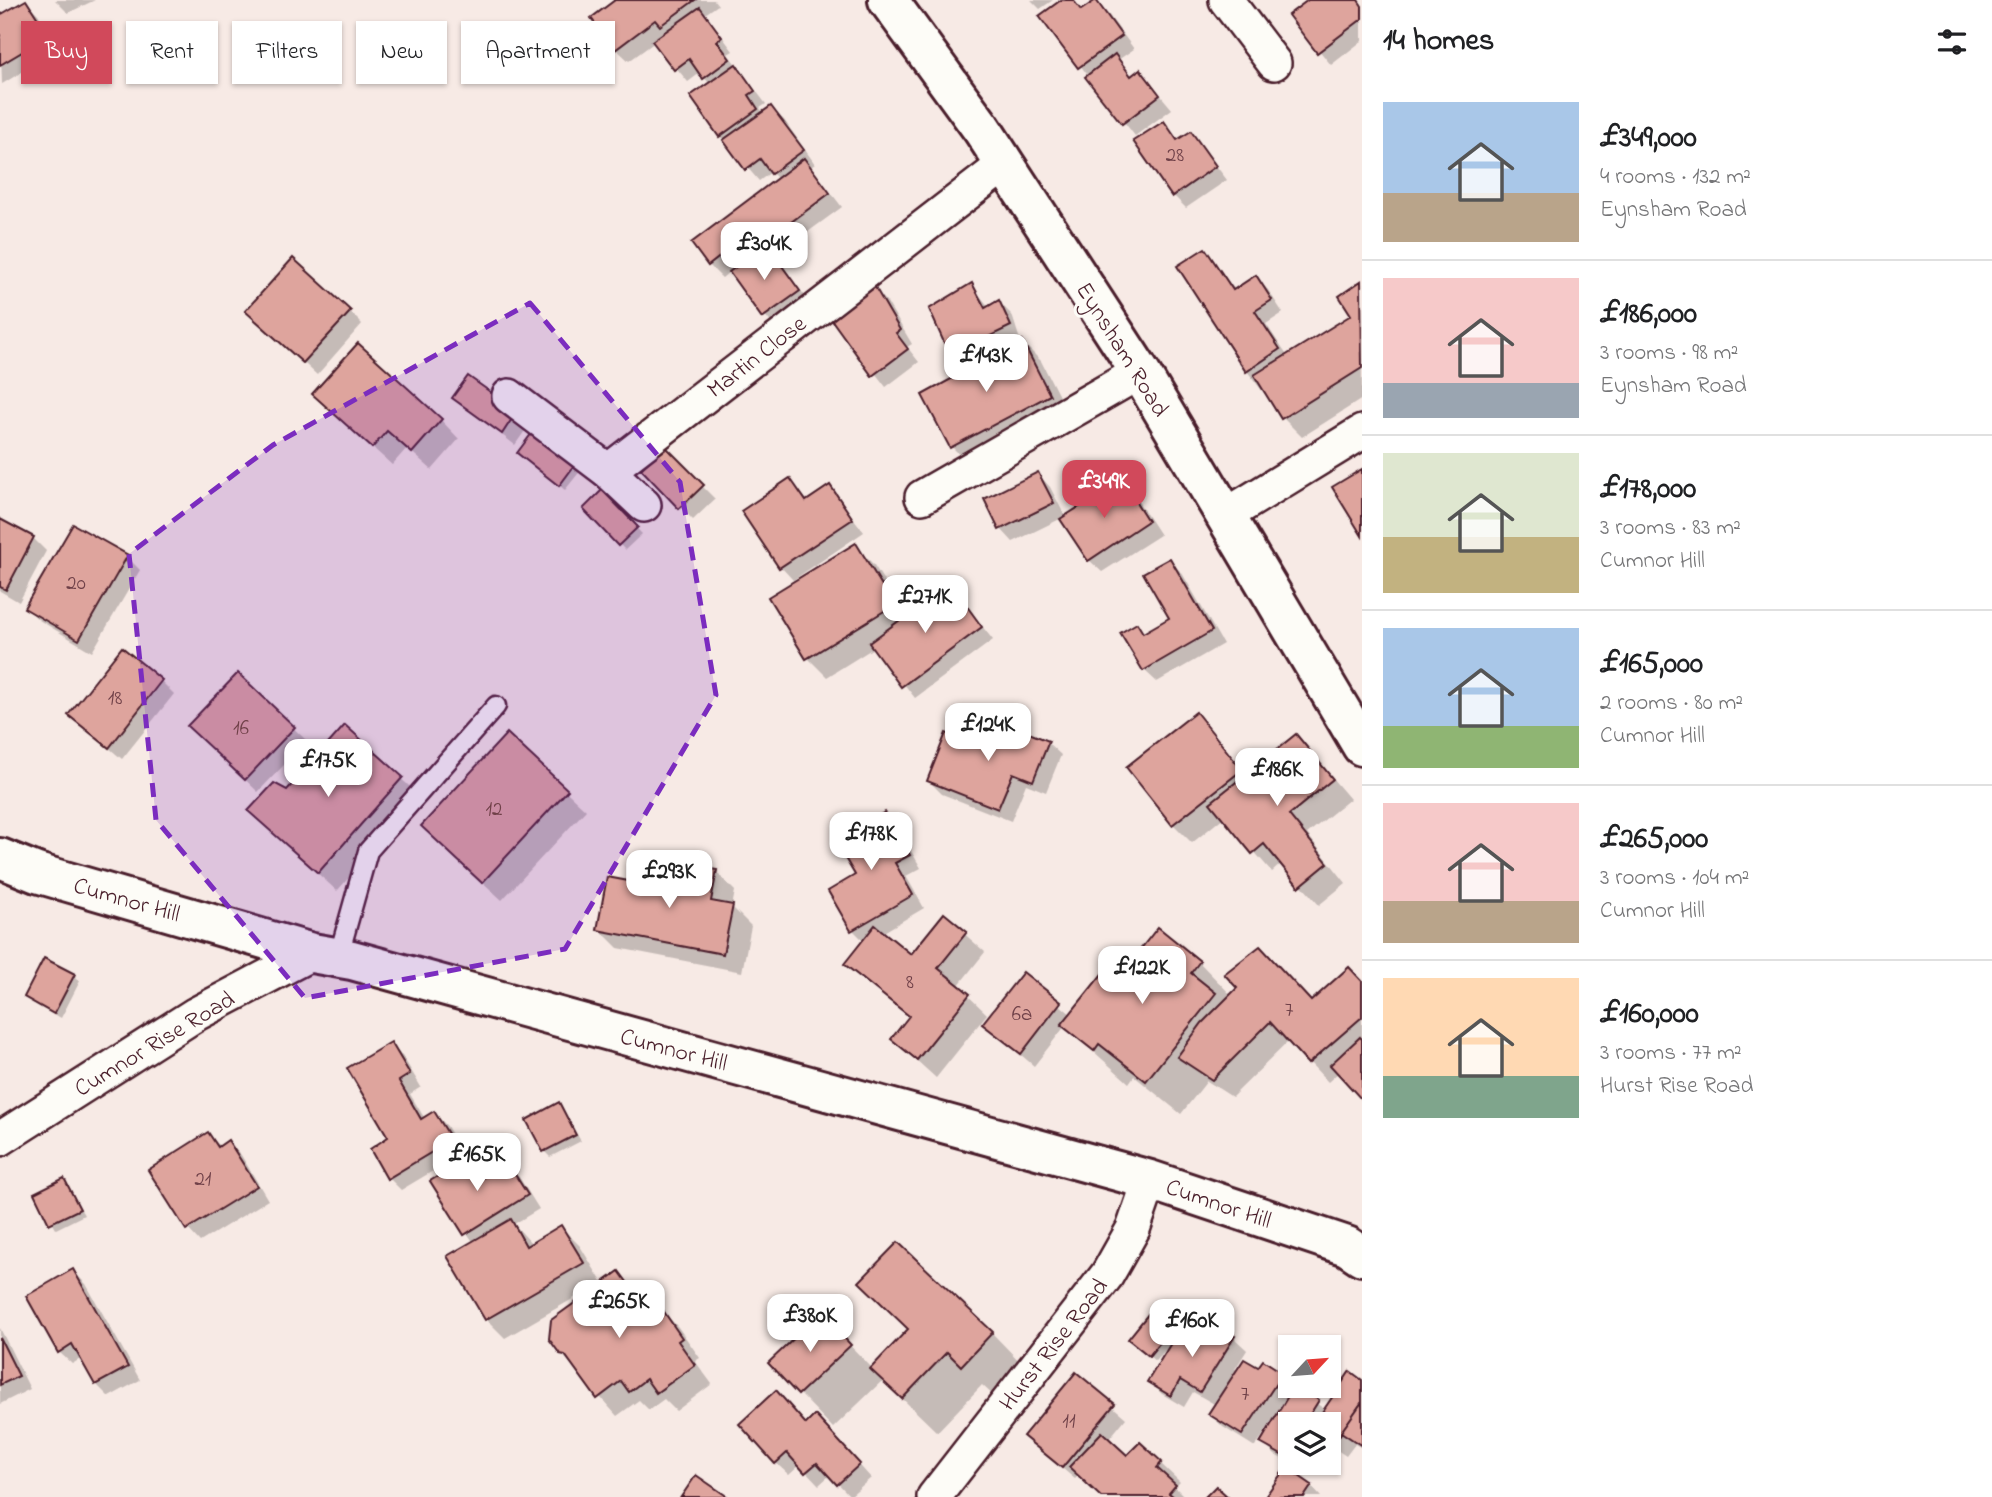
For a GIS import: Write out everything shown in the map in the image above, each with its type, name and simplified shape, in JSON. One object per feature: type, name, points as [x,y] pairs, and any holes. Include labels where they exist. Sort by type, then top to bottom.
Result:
[{"type":"street","name":"Eynsham Road","points":[[888,0],[1004,164],[1140,372],[1362,746]]},
{"type":"street","points":[[1226,0],[1274,64]]},
{"type":"street","name":"Martin Close","points":[[607,471],[1004,164]]},
{"type":"street","points":[[922,497],[1140,372]]},
{"type":"street","points":[[509,396],[607,471],[644,505]]},
{"type":"street","points":[[1225,516],[1362,432]]},
{"type":"street","name":"Cumnor Hill","points":[[0,858],[37,873],[325,956],[1150,1180],[1357,1249]]},
{"type":"street","name":"Cumnor Rise Road","points":[[0,1139],[196,1014],[325,956]]},
{"type":"street","name":"Hurst Rise Road","points":[[934,1497],[1107,1275],[1133,1229],[1150,1180]]},
{"type":"lane","points":[[325,956],[369,851],[496,706]]},
{"type":"highlighted area","points":[[530,303],[680,482],[716,695],[565,949],[305,998],[156,820],[129,554],[273,445]]},
{"type":"building","points":[[26,0],[39,21],[21,21],[21,53],[0,65],[0,15]]},
{"type":"building","points":[[615,0],[695,0],[660,26],[655,20],[615,50],[615,21],[593,21],[591,18]]},
{"type":"building","points":[[1061,0],[1073,0],[1081,10],[1096,0],[1122,36],[1078,68],[1039,16]]},
{"type":"building","points":[[1308,0],[1358,0],[1362,6],[1362,19],[1317,53],[1288,15]]},
{"type":"building","points":[[700,7],[722,37],[717,41],[730,59],[703,79],[689,59],[674,70],[652,41]]},
{"type":"building","points":[[1115,54],[1131,76],[1140,69],[1160,95],[1122,124],[1085,77]]},
{"type":"building","points":[[736,64],[755,91],[749,95],[758,109],[719,137],[690,96]]},
{"type":"building","points":[[771,106],[804,150],[771,174],[760,159],[745,170],[723,140]]},
{"type":"building","points":[[1164,121],[1177,140],[1191,131],[1216,166],[1172,197],[1133,141]]},
{"type":"building","points":[[804,158],[830,193],[735,264],[726,252],[708,266],[691,243]]},
{"type":"building","points":[[767,245],[800,291],[762,318],[729,272]]},
{"type":"building","points":[[1205,248],[1233,290],[1256,275],[1272,300],[1255,311],[1280,349],[1246,372],[1177,266]]},
{"type":"building","points":[[293,258],[351,311],[303,363],[245,311]]},
{"type":"building","points":[[1361,281],[1362,368],[1281,419],[1254,375],[1351,315],[1339,296]]},
{"type":"building","points":[[972,283],[985,308],[999,300],[1011,326],[968,347],[963,339],[946,347],[929,309]]},
{"type":"building","points":[[875,287],[900,330],[896,333],[908,349],[872,376],[831,319]]},
{"type":"building","points":[[1022,340],[1050,395],[950,448],[922,395]]},
{"type":"building","points":[[358,343],[442,419],[412,453],[387,431],[372,448],[312,394]]},
{"type":"building","points":[[468,376],[517,411],[502,434],[452,398]]},
{"type":"building","points":[[535,429],[577,462],[559,486],[517,453]]},
{"type":"building","points":[[665,446],[704,485],[679,509],[641,469]]},
{"type":"building","points":[[1362,469],[1362,536],[1332,487]]},
{"type":"building","points":[[1038,472],[1054,503],[999,530],[984,499]]},
{"type":"building","points":[[790,478],[806,501],[830,485],[853,519],[779,568],[741,511]]},
{"type":"building","points":[[1122,480],[1148,521],[1088,561],[1060,519]]},
{"type":"building","points":[[602,490],[638,527],[618,546],[583,509]]},
{"type":"building","points":[[0,519],[34,537],[6,590],[0,587]]},
{"type":"building","points":[[73,524],[128,555],[79,640],[24,608]]},
{"type":"building","points":[[856,543],[894,605],[806,659],[768,597]]},
{"type":"building","points":[[1170,558],[1212,631],[1143,671],[1120,633],[1137,623],[1143,633],[1169,618],[1143,573]]},
{"type":"building","points":[[950,583],[982,627],[901,687],[869,643]]},
{"type":"building","points":[[122,647],[162,680],[109,748],[68,715]]},
{"type":"building","points":[[238,673],[295,727],[245,780],[187,726]]},
{"type":"building","points":[[1196,712],[1242,770],[1172,825],[1126,767]]},
{"type":"building","points":[[994,719],[1049,741],[1033,781],[1013,773],[998,809],[927,781],[946,733],[982,747]]},
{"type":"building","points":[[345,725],[403,777],[318,873],[248,811],[274,783],[287,790]]},
{"type":"building","points":[[507,733],[568,790],[482,883],[421,826]]},
{"type":"building","points":[[1296,734],[1333,779],[1289,815],[1328,863],[1299,887],[1264,844],[1252,854],[1210,803]]},
{"type":"building","points":[[885,812],[910,855],[895,863],[913,895],[851,931],[828,891],[855,875],[835,841]]},
{"type":"building","points":[[671,862],[717,870],[711,901],[733,905],[723,954],[597,930],[607,877],[666,888]]},
{"type":"building","points":[[944,913],[967,932],[938,968],[970,994],[917,1060],[891,1039],[909,1016],[844,964],[875,925],[911,954]]},
{"type":"building","points":[[1158,927],[1200,961],[1191,973],[1216,993],[1146,1081],[1099,1044],[1094,1051],[1061,1025],[1110,964],[1121,974]]},
{"type":"building","points":[[1260,946],[1311,1001],[1349,967],[1362,981],[1362,1017],[1308,1064],[1270,1022],[1212,1080],[1177,1057],[1202,1023],[1237,988],[1224,974]]},
{"type":"building","points":[[44,958],[75,974],[54,1014],[24,997]]},
{"type":"building","points":[[1023,972],[1061,1002],[1021,1054],[982,1024]]},
{"type":"building","points":[[1360,1037],[1362,1039],[1362,1100],[1330,1065]]},
{"type":"building","points":[[391,1042],[410,1074],[399,1081],[421,1119],[434,1111],[452,1140],[387,1179],[370,1149],[388,1137],[347,1068]]},
{"type":"building","points":[[559,1102],[576,1135],[543,1152],[526,1120]]},
{"type":"building","points":[[208,1132],[218,1147],[228,1140],[257,1186],[186,1230],[148,1170]]},
{"type":"building","points":[[469,1157],[482,1178],[507,1162],[528,1195],[464,1235],[430,1181]]},
{"type":"building","points":[[64,1178],[80,1209],[49,1224],[34,1193]]},
{"type":"building","points":[[511,1219],[526,1246],[561,1225],[584,1263],[485,1320],[447,1256]]},
{"type":"building","points":[[898,1242],[993,1332],[961,1366],[947,1352],[902,1399],[870,1369],[908,1329],[859,1282]]},
{"type":"building","points":[[73,1269],[128,1367],[95,1385],[72,1344],[58,1353],[26,1296]]},
{"type":"building","points":[[619,1271],[650,1313],[660,1306],[682,1338],[678,1341],[695,1365],[656,1393],[646,1379],[629,1392],[621,1381],[597,1399],[565,1355],[560,1354],[549,1339],[551,1320]]},
{"type":"building","points":[[821,1313],[851,1345],[798,1395],[768,1363]]},
{"type":"building","points":[[1149,1313],[1170,1330],[1149,1356],[1128,1339]]},
{"type":"building","points":[[1207,1319],[1235,1336],[1200,1392],[1180,1380],[1171,1396],[1147,1382],[1176,1335],[1191,1344]]},
{"type":"building","points":[[0,1338],[19,1376],[0,1385]]},
{"type":"building","points":[[1244,1359],[1258,1367],[1263,1360],[1278,1370],[1278,1381],[1242,1435],[1208,1414]]},
{"type":"building","points":[[1350,1371],[1362,1380],[1362,1402],[1341,1433],[1341,1412],[1322,1412],[1332,1398],[1341,1398],[1341,1384]]},
{"type":"building","points":[[1076,1372],[1115,1404],[1062,1468],[1023,1436]]},
{"type":"building","points":[[776,1390],[806,1424],[815,1415],[860,1464],[837,1485],[817,1463],[805,1473],[787,1453],[775,1464],[739,1424]]},
{"type":"building","points":[[1287,1398],[1319,1400],[1312,1412],[1278,1412]]},
{"type":"building","points":[[1362,1402],[1362,1446],[1341,1432]]},
{"type":"building","points":[[1278,1413],[1278,1453],[1260,1443]]},
{"type":"building","points":[[1102,1432],[1127,1455],[1140,1442],[1162,1462],[1157,1468],[1176,1485],[1169,1493],[1174,1497],[1101,1497],[1069,1467]]},
{"type":"building","points":[[696,1475],[728,1497],[681,1497]]},
{"type":"building","points":[[1280,1475],[1298,1475],[1312,1485],[1304,1497],[1265,1497]]},
{"type":"building","points":[[1216,1486],[1228,1497],[1205,1497]]}]
